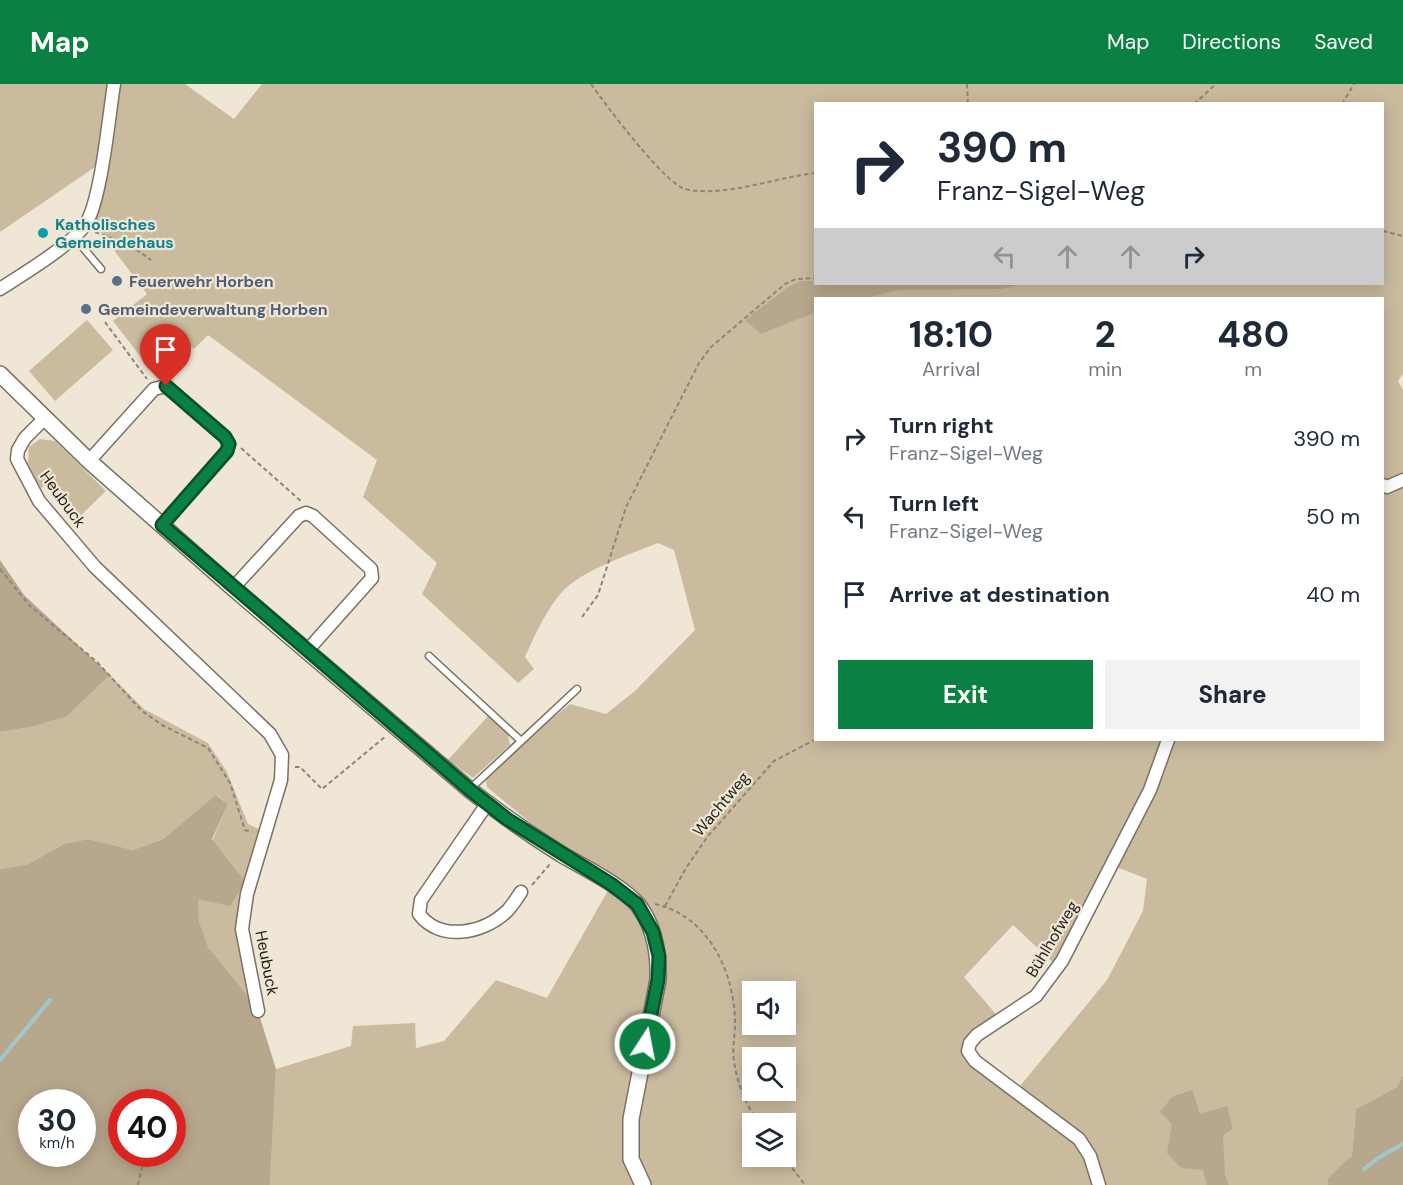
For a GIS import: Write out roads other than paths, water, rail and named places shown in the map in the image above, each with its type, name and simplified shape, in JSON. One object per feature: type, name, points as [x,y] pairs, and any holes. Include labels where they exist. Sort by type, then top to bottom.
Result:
[{"type":"street","points":[[0,290],[84,227],[98,186],[114,84]]},
{"type":"street","points":[[0,374],[89,461],[306,652],[470,790],[559,853],[611,884],[637,904],[653,932],[659,956],[658,980],[631,1119],[632,1159],[643,1185]]},
{"type":"street","points":[[89,461],[158,388],[166,386],[225,437],[229,444],[227,451],[162,525]]},
{"type":"street","name":"Heubuck","points":[[44,419],[25,438],[18,450],[17,459],[39,501],[95,567],[270,734],[282,755],[281,780],[247,894],[242,929],[258,1011]]},
{"type":"street","points":[[1384,486],[1387,487],[1403,480]]},
{"type":"street","points":[[233,588],[299,516],[306,513],[313,516],[371,569],[372,578],[306,652]]},
{"type":"street","name":"Bühlhofweg","points":[[1099,1185],[1090,1156],[1079,1139],[975,1061],[968,1051],[970,1043],[978,1035],[1036,996],[1062,961],[1150,789],[1168,741]]},
{"type":"street","points":[[488,804],[421,900],[419,914],[427,925],[445,931],[467,932],[486,926],[508,911],[521,892]]},
{"type":"lane","points":[[74,236],[101,269]]},
{"type":"lane","points":[[429,656],[520,740]]},
{"type":"lane","points":[[470,790],[520,740],[577,689]]},
{"type":"waterway","points":[[0,1060],[50,1000]]},
{"type":"waterway","points":[[1364,1169],[1403,1144]]},
{"type":"place","name":"Katholisches Gemeindehaus","points":[[43,233]]},
{"type":"place","name":"Feuerwehr Horben","points":[[117,281]]},
{"type":"place","name":"Gemeindeverwaltung Horben","points":[[86,309]]}]
